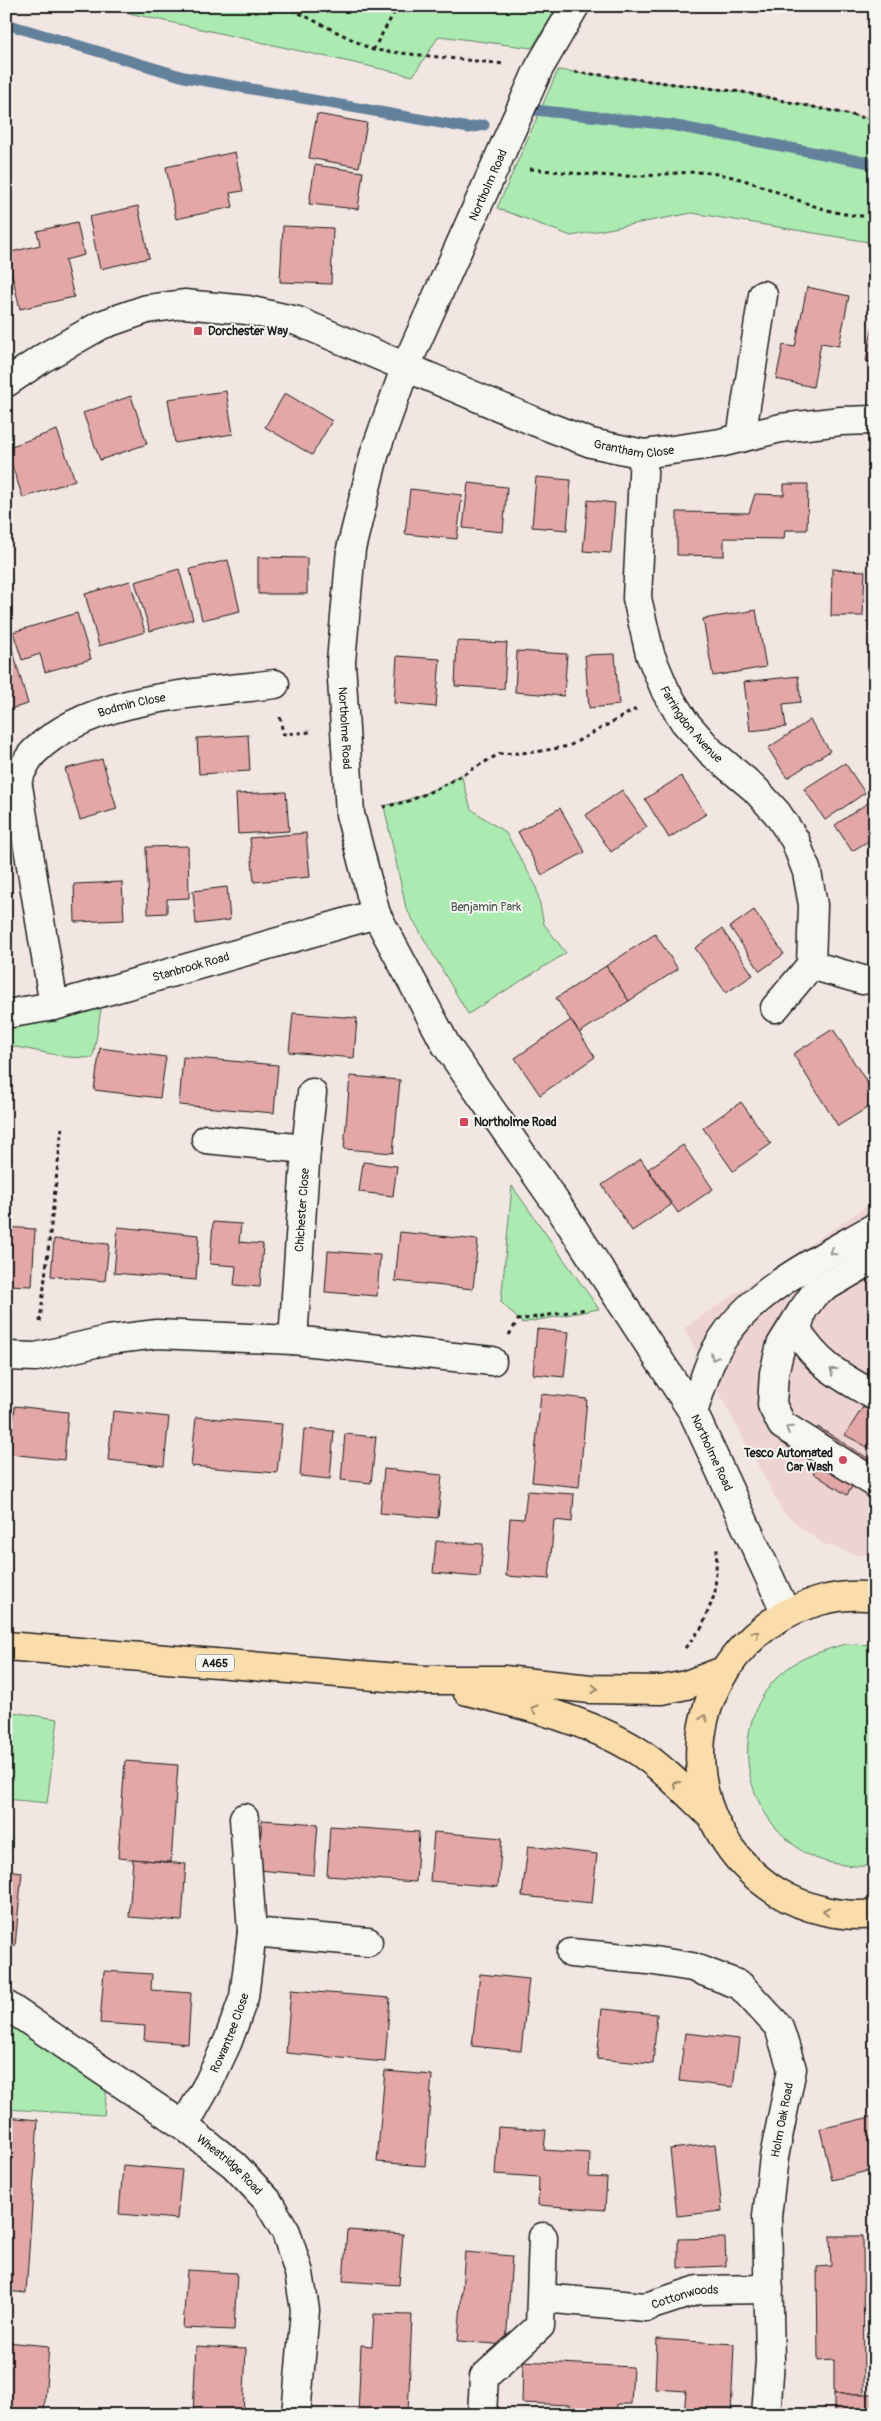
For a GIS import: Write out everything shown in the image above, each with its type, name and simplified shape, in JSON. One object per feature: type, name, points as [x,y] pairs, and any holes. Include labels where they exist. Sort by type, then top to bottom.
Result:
[{"type":"highway","points":[[875,1597],[839,1597],[812,1602],[786,1613],[751,1637],[723,1670],[710,1698],[702,1727],[699,1757],[702,1788],[712,1817],[725,1841],[741,1863],[762,1882],[785,1897],[811,1908],[838,1913],[875,1914]]},
{"type":"highway","name":"A465","points":[[6,1646],[424,1680],[504,1680],[591,1689],[662,1690],[686,1685],[723,1670]]},
{"type":"highway","name":"A465","points":[[424,1680],[512,1702],[587,1725],[637,1751],[712,1817]]},
{"type":"street","name":"Northolm Road","points":[[406,366],[539,68],[575,6]]},
{"type":"street","points":[[741,438],[762,295]]},
{"type":"street","points":[[6,383],[43,358],[101,325],[147,309],[184,304],[247,310],[297,321],[406,366]]},
{"type":"street","name":"Grantham Close","points":[[406,366],[591,442],[644,454],[720,443],[781,428],[841,421],[875,420]]},
{"type":"street","name":"Northolme Road","points":[[406,366],[375,452],[351,549],[341,662],[350,814],[376,914],[446,1045],[563,1213],[694,1412],[786,1613]]},
{"type":"street","name":"Farringdon Avenue","points":[[644,454],[637,598],[650,654],[666,692],[684,721],[706,746],[754,788],[777,813],[795,840],[807,872],[813,905],[811,965]]},
{"type":"street","name":"Bodmin Close","points":[[54,1006],[12,784],[33,752],[59,732],[91,714],[140,702],[275,684]]},
{"type":"street","name":"Stanbrook Road","points":[[6,1014],[54,1006],[376,914]]},
{"type":"street","points":[[776,1008],[811,965],[863,980]]},
{"type":"street","name":"Chichester Close","points":[[293,1340],[306,1149],[312,1093]]},
{"type":"street","points":[[206,1140],[306,1149]]},
{"type":"street","points":[[694,1412],[708,1370],[723,1337],[762,1295],[875,1227]]},
{"type":"street","points":[[875,1258],[815,1293],[802,1311],[781,1345],[774,1373],[772,1406],[782,1424],[875,1483]]},
{"type":"street","points":[[802,1311],[797,1331],[811,1353],[837,1375],[873,1390]]},
{"type":"street","points":[[6,1356],[36,1357],[108,1340],[157,1334],[293,1340],[492,1361]]},
{"type":"street","name":"Rowantree Close","points":[[184,2126],[208,2082],[235,2023],[244,1997],[252,1932],[244,1818]]},
{"type":"street","points":[[252,1932],[368,1942]]},
{"type":"street","name":"Holm Oak Road","points":[[571,1953],[648,1960],[692,1967],[740,1985],[779,2027],[792,2069],[774,2157],[767,2216],[770,2361],[766,2415]]},
{"type":"street","name":"Wheatridge Road","points":[[6,2005],[184,2126],[234,2165],[267,2200],[286,2232],[299,2273],[305,2310],[296,2415]]},
{"type":"street","points":[[482,2415],[484,2377],[540,2326],[543,2237]]},
{"type":"street","name":"Cottonwoods","points":[[542,2298],[646,2307],[698,2290],[769,2289]]},
{"type":"path","points":[[285,6],[373,50],[742,92],[875,120]]},
{"type":"path","points":[[373,50],[397,6]]},
{"type":"path","points":[[497,165],[580,174],[637,176],[709,172],[738,178],[832,212],[875,216]]},
{"type":"path","points":[[275,684],[283,734],[345,729]]},
{"type":"path","points":[[350,814],[409,801],[441,787],[499,754],[536,752],[569,746],[666,692]]},
{"type":"path","points":[[36,1357],[62,1128]]},
{"type":"path","points":[[492,1361],[518,1320],[622,1303]]},
{"type":"path","points":[[682,1651],[702,1628],[715,1593],[717,1550],[715,1541]]},
{"type":"shaded area","points":[[875,1201],[875,1552],[861,1556],[821,1543],[783,1512],[684,1328]]},
{"type":"green space","points":[[97,6],[558,6],[532,48],[439,36],[413,76]]},
{"type":"green space","points":[[558,70],[742,92],[875,120],[875,243],[692,213],[571,236],[497,208]]},
{"type":"green space","name":"Benjamin Park","points":[[461,774],[471,809],[506,833],[536,886],[544,924],[566,953],[468,1014],[406,908],[384,806],[424,794]]},
{"type":"green space","points":[[104,991],[93,1058],[67,1057],[6,1045],[6,1014]]},
{"type":"green space","points":[[512,1186],[599,1309],[522,1323],[501,1302]]},
{"type":"green space","points":[[845,1644],[875,1645],[875,1866],[849,1866],[832,1863],[808,1855],[799,1849],[775,1827],[761,1806],[752,1784],[748,1760],[749,1736],[755,1713],[766,1691],[790,1666],[812,1655]]},
{"type":"green space","points":[[6,1711],[58,1719],[47,1803],[6,1799]]},
{"type":"green space","points":[[6,2005],[108,2075],[104,2115],[6,2109]]},
{"type":"building","points":[[317,114],[367,123],[359,167],[309,158]]},
{"type":"building","points":[[235,152],[243,191],[230,193],[233,207],[176,219],[166,167]]},
{"type":"building","points":[[315,165],[363,172],[358,209],[309,204]]},
{"type":"building","points":[[138,206],[149,258],[100,269],[89,217]]},
{"type":"building","points":[[77,222],[84,255],[65,260],[74,297],[20,309],[7,253],[40,245],[37,231]]},
{"type":"building","points":[[283,226],[333,228],[331,284],[280,282]]},
{"type":"building","points":[[807,287],[849,296],[839,346],[821,343],[813,387],[776,379],[783,345],[795,347]]},
{"type":"building","points":[[875,313],[875,363],[866,361]]},
{"type":"building","points":[[226,391],[233,434],[175,443],[168,399]]},
{"type":"building","points":[[285,393],[332,421],[312,455],[265,427]]},
{"type":"building","points":[[131,396],[147,444],[100,460],[83,413]]},
{"type":"building","points":[[57,430],[75,480],[23,498],[6,448]]},
{"type":"building","points":[[536,477],[571,480],[567,530],[532,527]]},
{"type":"building","points":[[468,483],[507,487],[503,532],[463,528]]},
{"type":"building","points":[[784,484],[808,484],[807,530],[785,530],[784,539],[724,538],[724,556],[677,555],[677,512],[749,513],[755,494],[784,495]]},
{"type":"building","points":[[410,489],[462,495],[457,539],[405,534]]},
{"type":"building","points":[[588,500],[615,503],[611,553],[583,551]]},
{"type":"building","points":[[258,557],[307,558],[307,594],[258,594]]},
{"type":"building","points":[[228,560],[240,611],[202,620],[190,569]]},
{"type":"building","points":[[179,569],[193,619],[150,631],[135,582]]},
{"type":"building","points":[[832,569],[865,571],[863,616],[831,616]]},
{"type":"building","points":[[130,581],[145,632],[99,646],[85,594]]},
{"type":"building","points":[[756,610],[766,667],[713,676],[703,619]]},
{"type":"building","points":[[77,613],[91,659],[45,672],[40,654],[22,660],[13,632]]},
{"type":"building","points":[[457,641],[507,643],[504,689],[455,686]]},
{"type":"building","points":[[12,648],[28,704],[6,710],[6,650]]},
{"type":"building","points":[[517,651],[567,654],[564,696],[515,692]]},
{"type":"building","points":[[615,654],[619,705],[589,708],[585,655]]},
{"type":"building","points":[[397,656],[440,659],[436,707],[394,703]]},
{"type":"building","points":[[798,676],[801,702],[783,704],[786,727],[750,731],[744,682]]},
{"type":"building","points":[[810,720],[830,751],[787,778],[768,748]]},
{"type":"building","points":[[248,735],[250,771],[199,774],[197,738]]},
{"type":"building","points":[[102,759],[117,809],[80,820],[65,769]]},
{"type":"building","points":[[845,763],[865,793],[825,820],[804,789]]},
{"type":"building","points":[[681,776],[706,814],[669,838],[645,799]]},
{"type":"building","points":[[622,790],[647,827],[611,852],[586,815]]},
{"type":"building","points":[[286,792],[289,831],[238,834],[236,794]]},
{"type":"building","points":[[875,798],[875,837],[852,851],[835,825]]},
{"type":"building","points":[[560,808],[585,852],[542,875],[518,832]]},
{"type":"building","points":[[306,833],[310,877],[254,882],[250,838]]},
{"type":"building","points":[[188,846],[189,898],[167,899],[167,913],[148,914],[146,847]]},
{"type":"building","points":[[875,846],[875,863],[867,852]]},
{"type":"building","points":[[122,882],[124,920],[75,922],[74,884]]},
{"type":"building","points":[[227,887],[230,920],[196,924],[193,891]]},
{"type":"building","points":[[754,910],[784,954],[760,971],[730,927]]},
{"type":"building","points":[[722,929],[753,975],[726,993],[695,948]]},
{"type":"building","points":[[655,934],[678,969],[629,1001],[606,966]]},
{"type":"building","points":[[606,966],[629,1001],[579,1033],[556,998]]},
{"type":"building","points":[[293,1013],[357,1018],[354,1058],[289,1052]]},
{"type":"building","points":[[571,1020],[595,1057],[540,1095],[515,1058]]},
{"type":"building","points":[[833,1029],[875,1095],[875,1103],[838,1126],[793,1054]]},
{"type":"building","points":[[100,1048],[166,1057],[160,1098],[94,1090]]},
{"type":"building","points":[[183,1057],[278,1065],[274,1113],[179,1105]]},
{"type":"building","points":[[350,1076],[400,1080],[393,1153],[344,1149]]},
{"type":"building","points":[[741,1102],[771,1144],[733,1171],[703,1128]]},
{"type":"building","points":[[683,1145],[713,1189],[678,1213],[648,1169]]},
{"type":"building","points":[[641,1159],[671,1205],[632,1231],[602,1185]]},
{"type":"building","points":[[363,1162],[397,1166],[393,1196],[359,1192]]},
{"type":"building","points":[[213,1222],[241,1224],[239,1242],[263,1244],[260,1287],[234,1285],[236,1266],[210,1264]]},
{"type":"building","points":[[6,1227],[35,1229],[32,1286],[6,1285]]},
{"type":"building","points":[[118,1227],[199,1235],[196,1280],[114,1273]]},
{"type":"building","points":[[400,1232],[478,1240],[473,1289],[395,1281]]},
{"type":"building","points":[[54,1239],[109,1244],[105,1281],[51,1276]]},
{"type":"building","points":[[328,1251],[380,1255],[377,1296],[325,1292]]},
{"type":"building","points":[[537,1329],[569,1332],[564,1377],[533,1374]]},
{"type":"building","points":[[541,1394],[587,1399],[579,1487],[532,1482]]},
{"type":"building","points":[[15,1406],[68,1412],[64,1460],[10,1454]]},
{"type":"building","points":[[863,1407],[875,1414],[875,1451],[845,1435]]},
{"type":"building","points":[[113,1411],[169,1417],[164,1466],[108,1460]]},
{"type":"building","points":[[196,1417],[282,1424],[277,1473],[191,1466]]},
{"type":"building","name":"Tesco Automated Car Wash","points":[[818,1427],[869,1459],[847,1495],[813,1473],[820,1462],[803,1451]]},
{"type":"building","points":[[304,1429],[334,1431],[330,1479],[300,1476]]},
{"type":"building","points":[[345,1434],[376,1437],[371,1483],[341,1480]]},
{"type":"building","points":[[384,1469],[442,1475],[438,1518],[380,1513]]},
{"type":"building","points":[[527,1491],[574,1494],[572,1522],[554,1520],[549,1579],[506,1576],[510,1518],[524,1519]]},
{"type":"building","points":[[436,1541],[483,1544],[480,1577],[433,1573]]},
{"type":"building","points":[[125,1761],[178,1765],[171,1862],[118,1858]]},
{"type":"building","points":[[262,1820],[318,1824],[314,1875],[258,1870]]},
{"type":"building","points":[[330,1826],[419,1832],[416,1882],[327,1876]]},
{"type":"building","points":[[434,1832],[502,1838],[498,1887],[430,1881]]},
{"type":"building","points":[[528,1846],[597,1854],[592,1903],[522,1896]]},
{"type":"building","points":[[133,1859],[186,1864],[182,1921],[129,1917]]},
{"type":"building","points":[[6,1870],[22,1872],[15,1946],[6,1945]]},
{"type":"building","points":[[104,1971],[152,1974],[151,1990],[191,1993],[188,2044],[144,2040],[145,2026],[100,2023]]},
{"type":"building","points":[[480,1974],[529,1979],[521,2051],[472,2046]]},
{"type":"building","points":[[291,1990],[390,1998],[385,2062],[286,2053]]},
{"type":"building","points":[[602,2009],[657,2014],[653,2064],[597,2059]]},
{"type":"building","points":[[685,2033],[739,2039],[733,2087],[679,2081]]},
{"type":"building","points":[[385,2071],[432,2075],[425,2166],[377,2162]]},
{"type":"building","points":[[875,2116],[875,2169],[832,2180],[820,2129]]},
{"type":"building","points":[[6,2117],[38,2120],[26,2293],[6,2291]]},
{"type":"building","points":[[498,2127],[546,2130],[544,2150],[590,2153],[589,2177],[607,2178],[605,2210],[538,2205],[539,2177],[495,2174]]},
{"type":"building","points":[[715,2144],[722,2211],[677,2216],[670,2149]]},
{"type":"building","points":[[123,2165],[182,2170],[177,2219],[119,2214]]},
{"type":"building","points":[[347,2230],[403,2234],[399,2285],[343,2281]]},
{"type":"building","points":[[830,2236],[863,2236],[864,2394],[834,2394],[834,2360],[818,2361],[817,2267],[831,2266]]},
{"type":"building","points":[[725,2238],[726,2266],[678,2268],[678,2239]]},
{"type":"building","points":[[465,2252],[512,2256],[506,2345],[458,2341]]},
{"type":"building","points":[[187,2270],[237,2273],[234,2330],[183,2328]]},
{"type":"building","points":[[374,2314],[412,2315],[408,2415],[358,2415],[361,2345],[372,2346]]},
{"type":"building","points":[[657,2339],[734,2344],[731,2415],[684,2415],[686,2391],[655,2389]]},
{"type":"building","points":[[6,2342],[49,2346],[44,2415],[6,2415]]},
{"type":"building","points":[[196,2346],[246,2349],[243,2415],[193,2415]]},
{"type":"building","points":[[523,2361],[633,2367],[631,2404],[617,2404],[617,2415],[569,2415],[570,2405],[522,2403]]},
{"type":"building","points":[[834,2394],[875,2394],[875,2415],[834,2415]]},
{"type":"waterway","points":[[6,24],[184,77],[469,128],[484,125]]},
{"type":"waterway","points":[[535,110],[671,125],[875,164]]},
{"type":"place","name":"Dorchester Way","points":[[198,331]]},
{"type":"place","name":"Northolme Road","points":[[464,1122]]},
{"type":"place","name":"Tesco Automated Car Wash","points":[[843,1460]]}]
